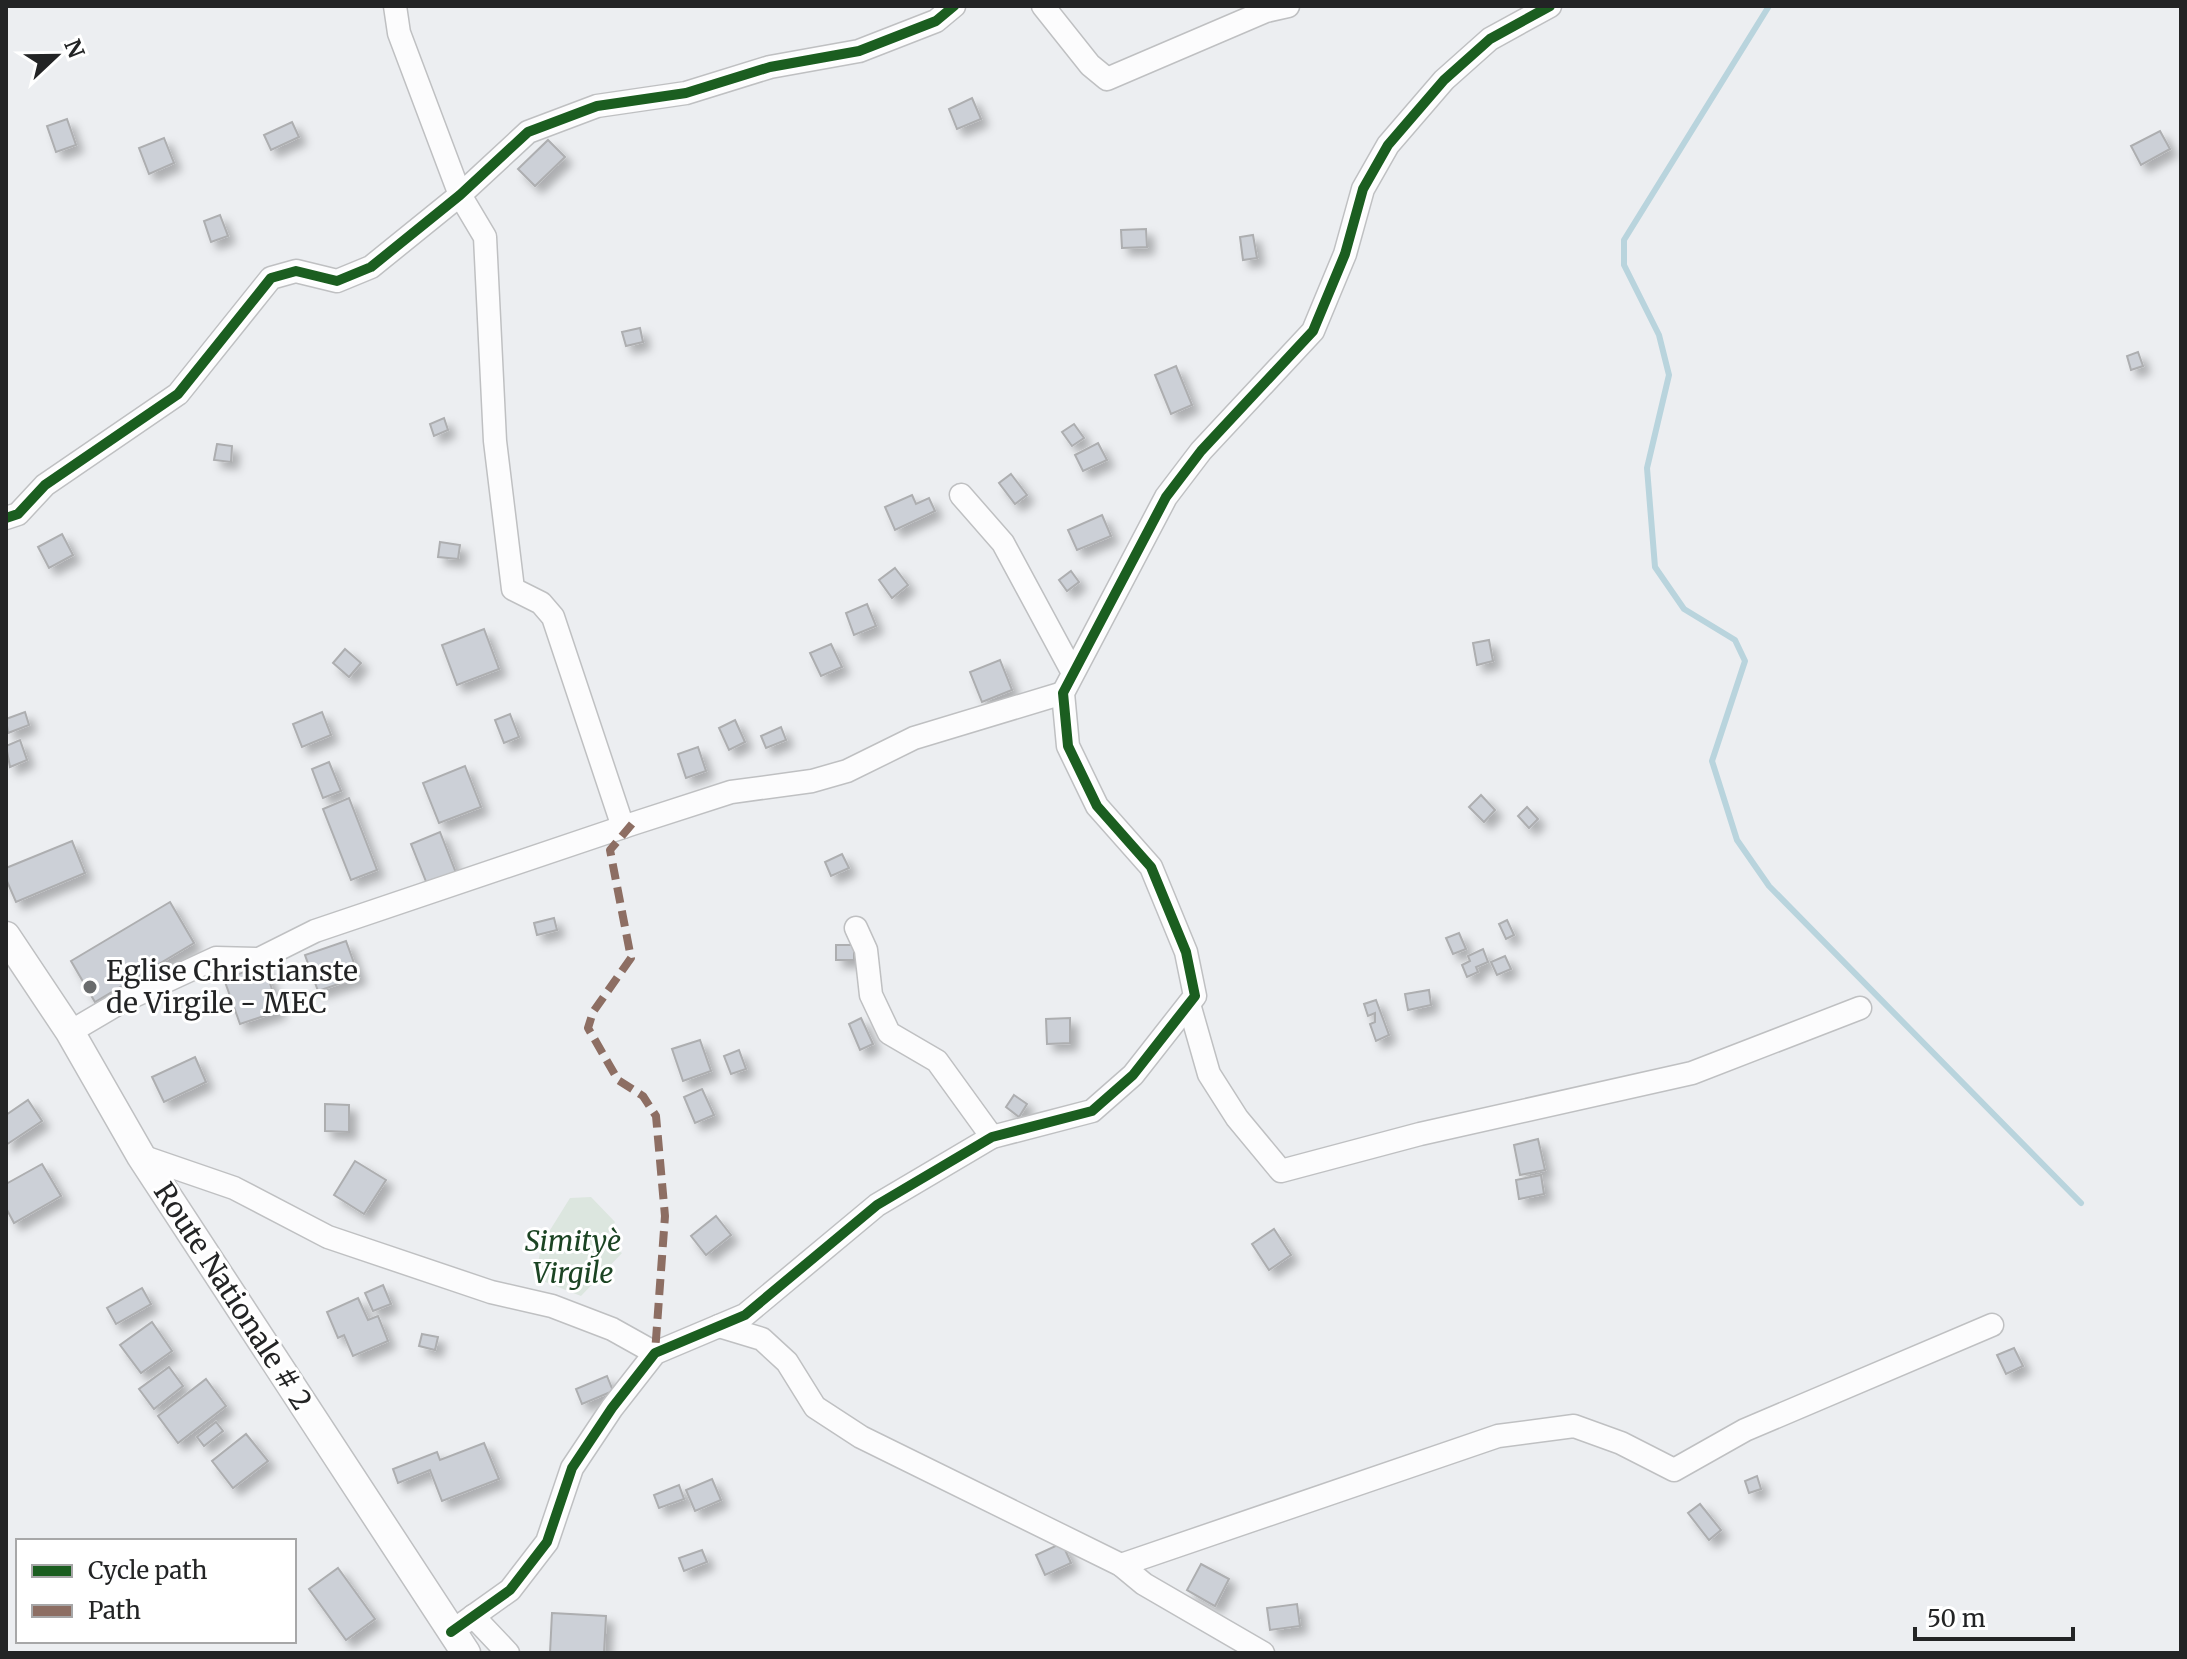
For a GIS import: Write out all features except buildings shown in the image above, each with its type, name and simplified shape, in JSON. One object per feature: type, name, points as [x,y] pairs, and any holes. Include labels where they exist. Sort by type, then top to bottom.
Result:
[{"type":"main road","name":"Route Nationale # 2","points":[[6,936],[70,1032],[141,1156],[463,1634]]},
{"type":"street","points":[[395,6],[399,33],[460,195],[485,237],[495,441],[513,589],[541,603],[553,617],[623,827]]},
{"type":"street","points":[[6,518],[18,514],[45,485],[178,394],[271,278],[296,271],[337,281],[371,267],[460,195],[528,132],[597,106],[686,93],[770,67],[859,51],[936,21],[954,6]]},
{"type":"street","points":[[1043,6],[1090,65],[1107,79],[1266,11],[1288,6]]},
{"type":"street","points":[[508,1653],[463,1634],[510,1590],[547,1542],[572,1468],[612,1408],[655,1353],[745,1315],[877,1205],[992,1137],[1092,1111],[1133,1075],[1195,996],[1186,952],[1151,867],[1097,806],[1068,746],[1063,693],[1166,497],[1201,451],[1313,331],[1345,254],[1363,189],[1388,145],[1444,80],[1490,39],[1547,6]]},
{"type":"street","points":[[961,495],[1003,543],[1072,671]]},
{"type":"street","points":[[70,1032],[121,1002],[216,958],[259,959],[315,931],[623,827],[731,792],[812,781],[847,771],[914,738],[1063,693]]},
{"type":"street","points":[[856,928],[866,950],[871,995],[889,1033],[937,1061],[992,1137]]},
{"type":"street","points":[[1189,1004],[1209,1074],[1237,1118],[1281,1171],[1420,1134],[1692,1073],[1860,1008]]},
{"type":"street","points":[[141,1156],[234,1188],[328,1237],[491,1292],[552,1306],[612,1329],[655,1353]]},
{"type":"street","points":[[1121,1565],[1498,1436],[1574,1426],[1621,1443],[1674,1470],[1745,1430],[1992,1325]]},
{"type":"street","points":[[719,1326],[762,1339],[787,1362],[815,1407],[861,1437],[1121,1565],[1144,1584],[1263,1653]]},
{"type":"green space","name":"Simityè Virgile","points":[[591,1197],[615,1222],[603,1242],[622,1253],[581,1296],[535,1278],[542,1243],[570,1198]]},
{"type":"waterway","points":[[1769,6],[1624,240],[1624,265],[1659,335],[1669,375],[1647,468],[1655,567],[1684,609],[1735,640],[1745,661],[1712,761],[1737,840],[1769,886],[2081,1203]]},
{"type":"marked path","points":[[632,824],[610,850],[631,958],[593,1012],[588,1028],[618,1080],[643,1096],[656,1116],[665,1216],[655,1353]]},
{"type":"cycle path","points":[[6,518],[18,514],[45,485],[178,394],[271,278],[296,271],[337,281],[371,267],[460,195],[528,132],[597,106],[686,93],[770,67],[859,51],[936,21],[954,6]]},
{"type":"cycle path","points":[[451,1632],[510,1590],[547,1542],[572,1468],[612,1408],[655,1353],[745,1315],[877,1205],[992,1137],[1092,1111],[1133,1075],[1195,996],[1186,952],[1151,867],[1097,806],[1068,746],[1063,693],[1166,497],[1201,451],[1313,331],[1345,254],[1363,189],[1388,145],[1444,80],[1490,39],[1550,6]]},
{"type":"place","name":"Eglise Christianste de Virgile - MEC","points":[[90,987]]}]
